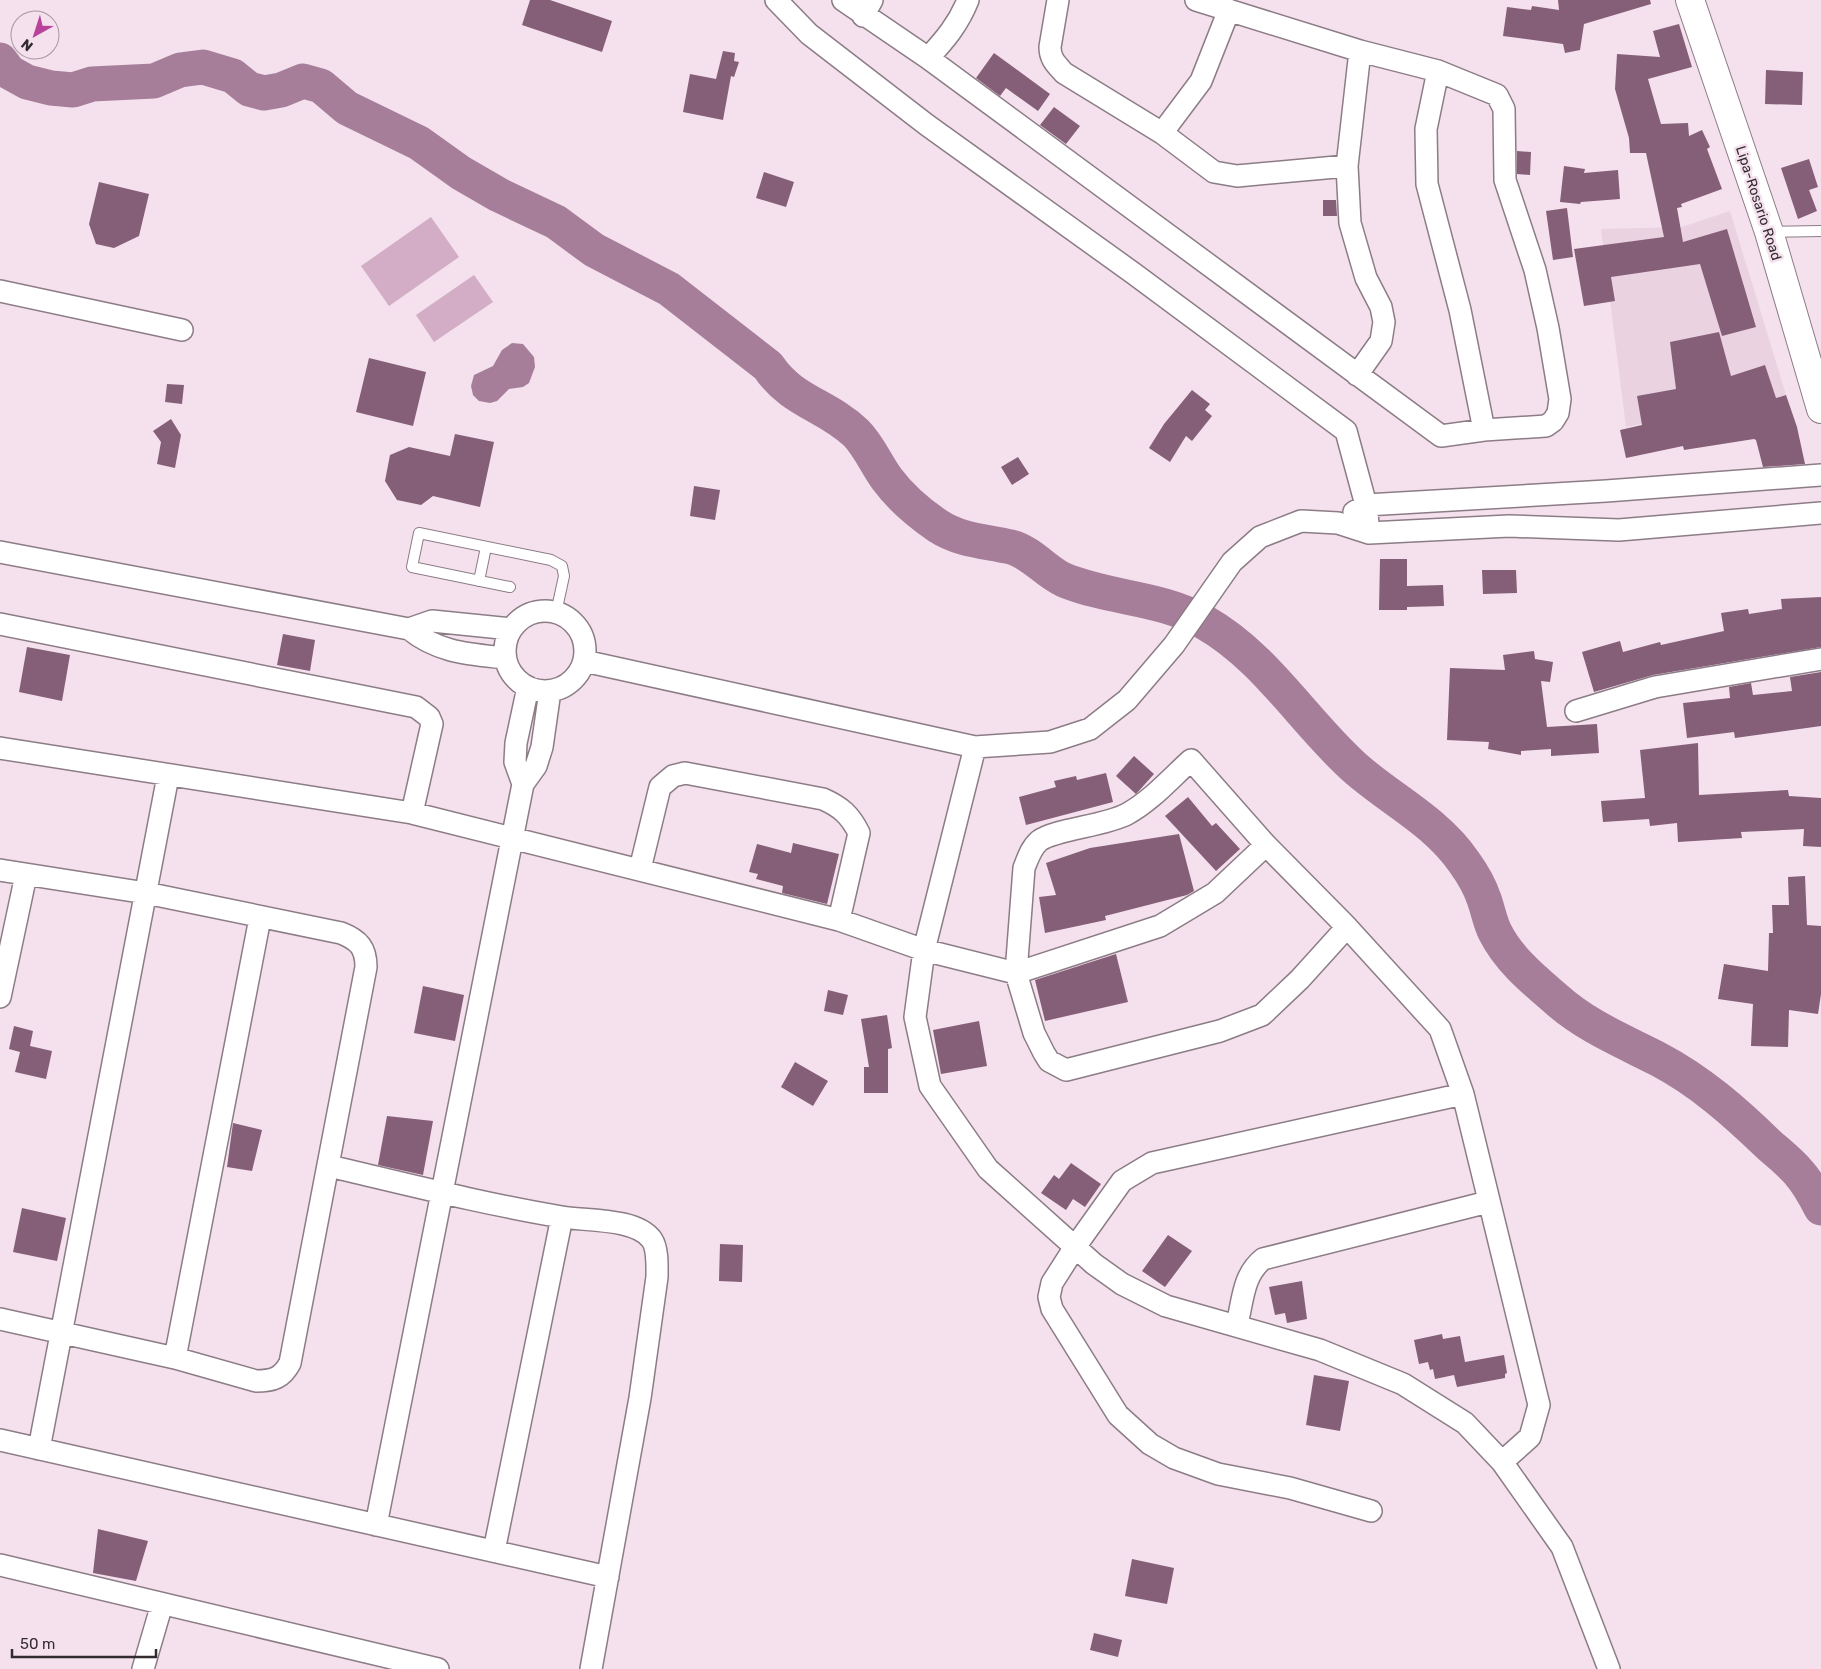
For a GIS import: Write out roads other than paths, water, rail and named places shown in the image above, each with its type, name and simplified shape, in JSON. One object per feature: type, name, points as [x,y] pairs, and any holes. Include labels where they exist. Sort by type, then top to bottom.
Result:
[{"type":"main road","name":"Lipa-Rosario Road","points":[[1690,0],[1770,232],[1821,409]]},
{"type":"street","points":[[776,0],[809,34],[927,125],[1181,308],[1346,432],[1366,504],[1369,533]]},
{"type":"street","points":[[843,0],[868,8],[928,58],[1441,436],[1484,430],[1546,426],[1553,421],[1558,413],[1560,399],[1536,270],[1506,180],[1506,137],[1502,101],[1490,91],[1438,71],[1360,51],[1196,0]]},
{"type":"street","points":[[928,58],[952,30],[968,0]]},
{"type":"street","points":[[1058,0],[1050,47],[1053,62],[1064,72],[1162,133],[1214,172],[1237,176],[1347,166]]},
{"type":"street","points":[[1162,133],[1201,81],[1229,10]]},
{"type":"street","points":[[1357,375],[1381,341],[1384,322],[1382,307],[1366,278],[1350,223],[1347,166],[1360,51]]},
{"type":"street","points":[[1438,71],[1426,129],[1427,184],[1460,310],[1484,430]]},
{"type":"street","points":[[0,291],[182,330]]},
{"type":"street","points":[[1338,523],[1366,504],[1557,494],[1821,475]]},
{"type":"street","points":[[1557,494],[1559,528]]},
{"type":"street","points":[[584,661],[975,747],[1050,742],[1090,729],[1127,700],[1174,645],[1232,562],[1260,537],[1301,521],[1338,523],[1369,533],[1509,526],[1619,530],[1821,514]]},
{"type":"street","points":[[0,552],[409,629],[425,642],[448,650],[505,658]]},
{"type":"street","points":[[544,611],[556,613],[567,618],[576,626],[583,637],[585,648],[584,661],[580,672],[572,682],[561,688],[550,691],[528,687],[517,680],[510,670],[505,658],[507,638],[511,629],[531,613],[544,611]]},
{"type":"street","points":[[409,629],[432,621],[511,629]]},
{"type":"street","points":[[0,624],[416,707],[429,717],[432,724],[412,813]]},
{"type":"street","points":[[1576,710],[1654,687],[1821,659]]},
{"type":"street","points":[[523,784],[515,762],[516,743],[528,687]]},
{"type":"street","points":[[376,1525],[523,784],[536,766],[542,747],[550,691]]},
{"type":"street","points":[[975,747],[924,950],[915,1017],[930,1086],[988,1169],[1075,1247],[1122,1284],[1166,1306],[1237,1324],[1320,1350],[1403,1384],[1465,1423],[1502,1462],[1562,1547],[1609,1669]]},
{"type":"street","points":[[0,748],[412,813],[839,920],[924,950],[1016,973],[1160,926],[1215,893],[1266,845]]},
{"type":"street","points":[[1346,927],[1300,979],[1262,1015],[1220,1031],[1066,1070],[1049,1061],[1044,1053],[1034,1033],[1016,973],[1024,868],[1030,852],[1040,841],[1050,836],[1102,823],[1128,814],[1191,760],[1266,845],[1346,927],[1440,1029],[1463,1094],[1539,1406],[1530,1437],[1502,1462]]},
{"type":"street","points":[[640,869],[660,787],[673,776],[685,773],[823,799],[840,806],[851,818],[859,833],[839,920]]},
{"type":"street","points":[[39,1449],[168,776]]},
{"type":"street","points":[[0,870],[146,893],[260,918],[341,933],[362,945],[366,954],[366,967],[329,1166],[290,1362],[286,1371],[281,1376],[269,1381],[256,1381],[175,1358],[0,1320]]},
{"type":"street","points":[[0,997],[26,875]]},
{"type":"street","points":[[175,1358],[260,918]]},
{"type":"street","points":[[1371,1511],[1290,1488],[1218,1474],[1174,1458],[1150,1444],[1118,1416],[1052,1309],[1049,1297],[1052,1283],[1122,1181],[1152,1163],[1463,1094]]},
{"type":"street","points":[[329,1166],[562,1217],[624,1224],[652,1240],[657,1260],[657,1277],[640,1398],[591,1669]]},
{"type":"street","points":[[1237,1324],[1251,1270],[1263,1259],[1488,1202]]},
{"type":"street","points":[[494,1551],[562,1217]]},
{"type":"street","points":[[0,1440],[608,1577]]},
{"type":"street","points":[[0,1565],[438,1669]]},
{"type":"street","points":[[143,1669],[162,1604]]},
{"type":"lane","points":[[1770,232],[1821,231]]},
{"type":"lane","points":[[510,588],[412,567],[419,534],[551,560],[562,566],[564,576],[556,613]]},
{"type":"lane","points":[[479,581],[486,548]]},
{"type":"waterway","points":[[0,60],[9,72],[27,82],[51,88],[73,90],[92,84],[154,81],[180,70],[203,67],[233,76],[249,89],[264,93],[281,90],[303,81],[321,86],[347,108],[419,143],[461,173],[499,195],[556,222],[594,250],[669,289],[768,366],[788,388],[856,433],[898,493],[938,526],[965,538],[1011,547],[1025,553],[1064,580],[1099,591],[1170,608],[1204,622],[1226,636],[1265,671],[1335,749],[1354,767],[1427,823],[1453,848],[1467,866],[1478,885],[1493,928],[1507,952],[1531,977],[1580,1017],[1658,1059],[1688,1077],[1716,1098],[1788,1161],[1808,1185],[1821,1208]]}]
